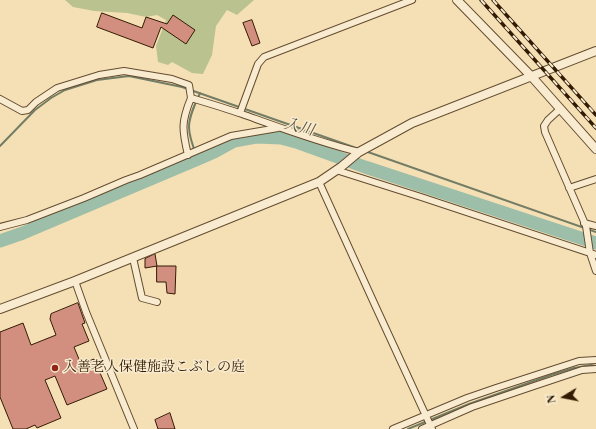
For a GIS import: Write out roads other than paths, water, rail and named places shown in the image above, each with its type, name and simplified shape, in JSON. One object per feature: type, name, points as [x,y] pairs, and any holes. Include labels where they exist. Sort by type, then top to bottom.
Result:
[{"type":"street","points":[[240,113],[258,64],[264,57],[412,0]]},
{"type":"street","points":[[457,0],[532,77],[596,149]]},
{"type":"street","points":[[0,309],[133,258],[319,182],[357,154],[412,123],[596,51]]},
{"type":"street","points":[[0,99],[22,111],[28,110],[36,102],[57,88],[99,75],[124,71],[172,79],[189,85],[191,98],[183,122],[183,133],[188,154]]},
{"type":"street","points":[[191,98],[240,113],[357,154]]},
{"type":"street","points":[[560,109],[544,126],[545,132],[585,224],[596,271]]},
{"type":"street","points":[[0,227],[27,220],[84,198],[231,136],[280,128]]},
{"type":"street","points":[[339,168],[421,197],[591,252]]},
{"type":"street","points":[[569,188],[596,179]]},
{"type":"street","points":[[319,182],[432,427]]},
{"type":"street","points":[[585,224],[596,226]]},
{"type":"street","points":[[133,258],[142,298],[157,302]]},
{"type":"street","points":[[75,281],[86,312],[134,429]]},
{"type":"street","points":[[393,429],[467,398],[579,361],[596,360]]},
{"type":"street","points":[[422,429],[432,427],[472,407],[511,393],[582,370],[596,369]]},
{"type":"waterway","points":[[0,146],[35,110],[65,90],[97,80],[129,76],[182,87],[359,149]]},
{"type":"waterway","points":[[198,159],[193,147],[189,131],[189,123],[191,114],[200,93]]},
{"type":"waterway","name":"入川","points":[[0,241],[23,233],[198,159],[234,141],[256,137],[281,138],[296,142],[365,167],[596,243]]},
{"type":"waterway","points":[[365,151],[596,232]]},
{"type":"waterway","points":[[408,429],[469,404],[551,375],[574,368],[591,365],[596,366]]},
{"type":"railway","points":[[481,0],[596,128]]},
{"type":"railway","points":[[493,0],[596,115]]},
{"type":"place","name":"入善老人保健施設こぶしの庭","points":[[55,368]]}]
